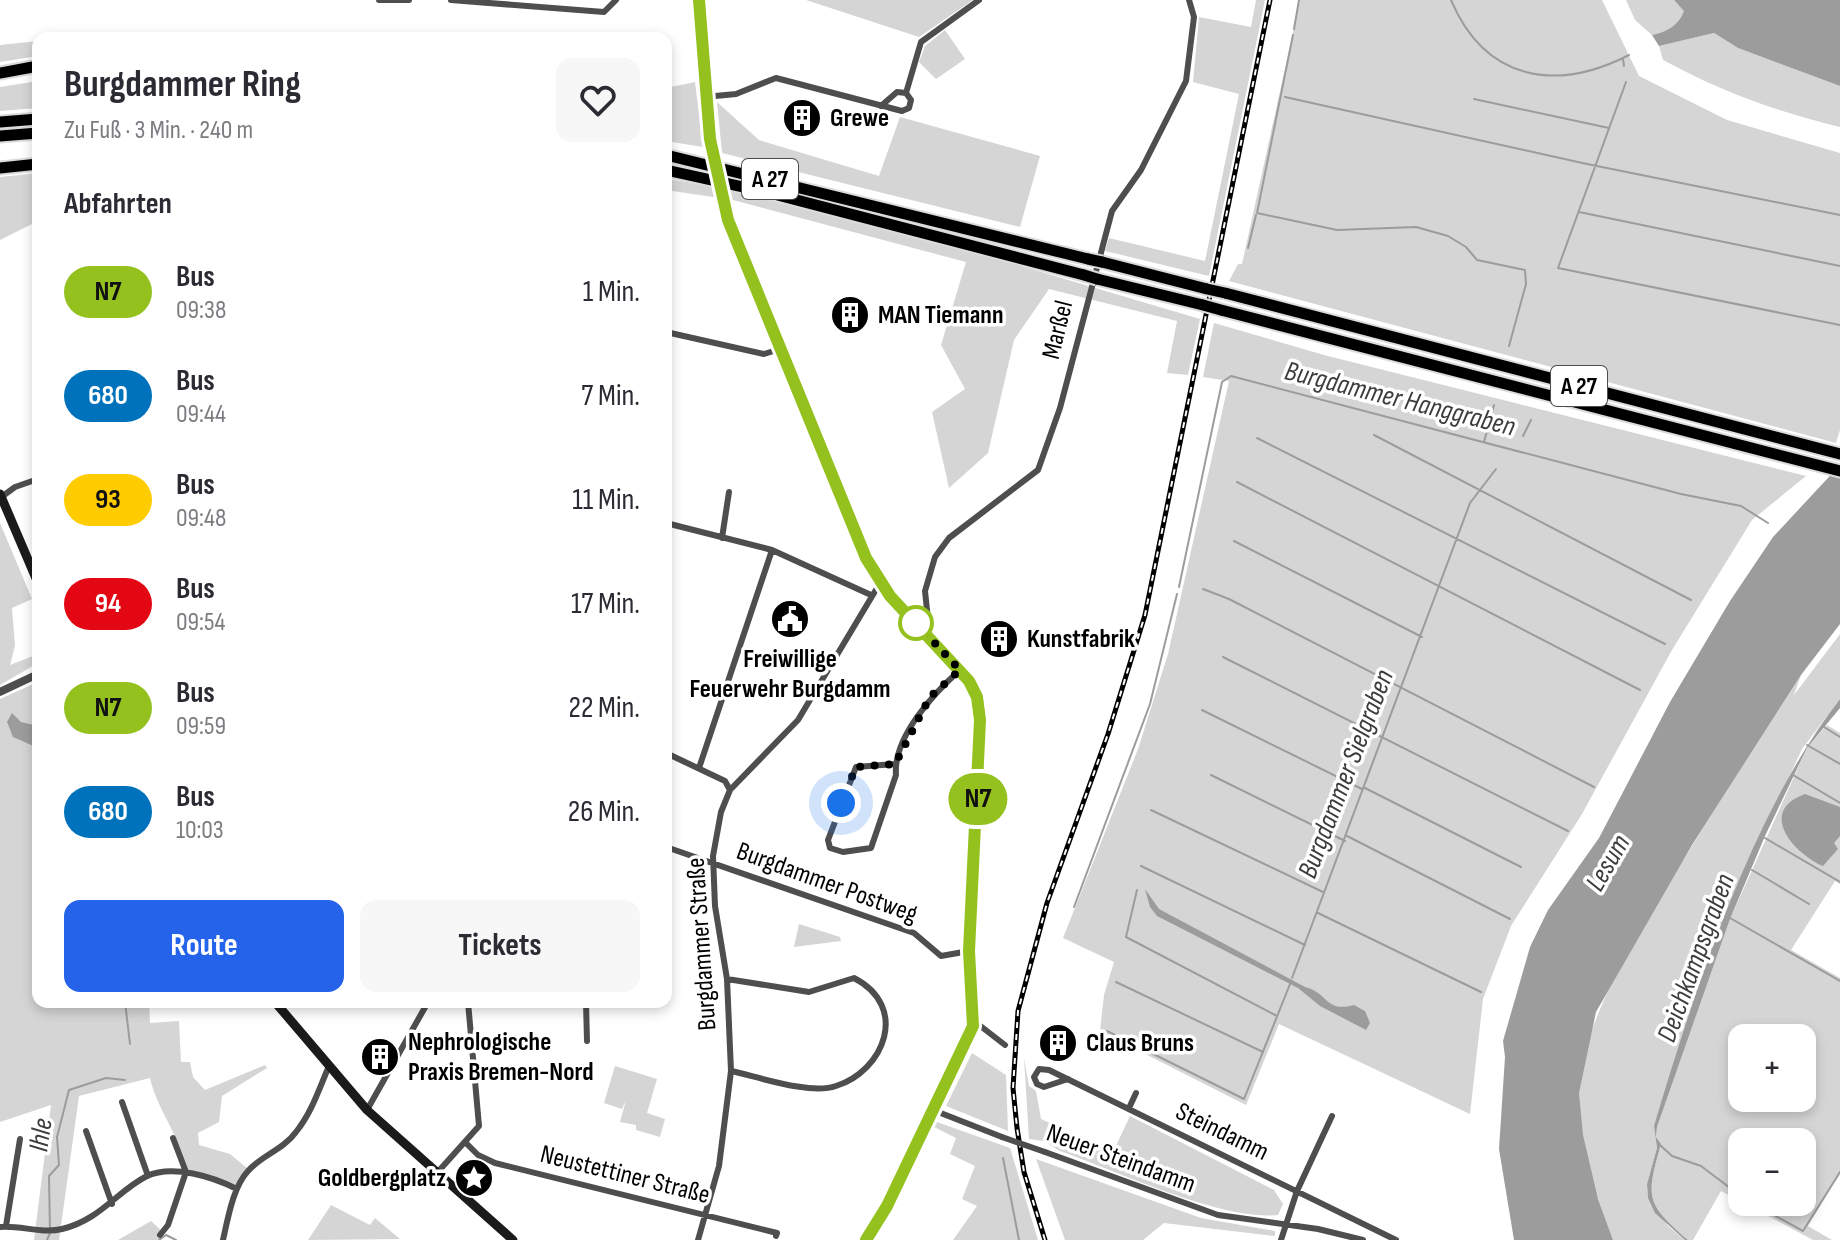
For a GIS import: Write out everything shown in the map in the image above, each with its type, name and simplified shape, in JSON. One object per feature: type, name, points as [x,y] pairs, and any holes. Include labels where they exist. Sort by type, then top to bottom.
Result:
[{"type":"highway","points":[[0,73],[32,67]]},
{"type":"highway","points":[[0,122],[32,119]]},
{"type":"highway","points":[[0,136],[32,133]]},
{"type":"highway","name":"A 27","points":[[672,156],[1225,293],[1836,453]]},
{"type":"highway","points":[[0,168],[32,165]]},
{"type":"highway","name":"A 27","points":[[672,171],[766,192],[1840,471]]},
{"type":"main road","points":[[0,496],[32,569]]},
{"type":"main road","points":[[280,1008],[367,1110],[513,1240]]},
{"type":"street","points":[[379,0],[409,0]]},
{"type":"street","points":[[451,0],[604,12],[616,0]]},
{"type":"street","points":[[699,0],[710,139],[723,201],[737,245],[866,558],[880,583],[960,670],[977,697],[980,720],[969,951],[974,1021],[878,1224],[866,1240]]},
{"type":"street","points":[[705,97],[736,94],[776,78],[906,111],[911,104],[906,93],[921,42],[979,0]]},
{"type":"street","name":"Marßel","points":[[930,638],[925,591],[935,557],[949,538],[1038,470],[1060,408],[1112,211],[1141,170],[1186,81],[1194,17],[1189,0]]},
{"type":"street","points":[[881,106],[893,94],[906,93]]},
{"type":"street","points":[[672,333],[764,354],[780,349]]},
{"type":"street","points":[[0,496],[32,481]]},
{"type":"street","points":[[722,538],[729,492]]},
{"type":"street","points":[[672,525],[772,550],[871,595]]},
{"type":"street","points":[[699,768],[772,550]]},
{"type":"street","name":"Burgdammer Straße","points":[[698,1240],[719,1166],[731,1071],[727,979],[715,906],[713,856],[721,812],[730,790],[798,720],[880,583]]},
{"type":"street","points":[[895,764],[856,767],[828,840],[830,848],[843,852],[871,848],[896,775],[895,764],[930,697],[960,670]]},
{"type":"street","points":[[0,692],[32,677]]},
{"type":"street","points":[[672,756],[725,781],[730,790]]},
{"type":"street","name":"Burgdammer Postweg","points":[[672,849],[914,933],[941,956],[969,951]]},
{"type":"street","points":[[727,979],[809,992],[854,978],[883,1006],[888,1023],[880,1048],[850,1080],[836,1086],[819,1090],[731,1071]]},
{"type":"street","points":[[367,1110],[425,1008]]},
{"type":"street","points":[[436,1174],[479,1126],[468,1008]]},
{"type":"street","points":[[586,1008],[587,1041]]},
{"type":"street","points":[[974,1021],[1005,1045]]},
{"type":"street","points":[[223,1240],[237,1189],[249,1170],[284,1147],[297,1132],[311,1110],[329,1066]]},
{"type":"street","name":"Steindamm","points":[[1068,1079],[1044,1087],[1034,1077],[1043,1068],[1068,1079],[1396,1240]]},
{"type":"street","points":[[1129,1108],[1136,1093]]},
{"type":"street","points":[[122,1102],[148,1176]]},
{"type":"street","name":"Neuer Steindamm","points":[[933,1110],[1179,1203],[1218,1215],[1284,1225]]},
{"type":"street","points":[[1281,1240],[1297,1191],[1332,1116]]},
{"type":"street","points":[[86,1131],[112,1204]]},
{"type":"street","points":[[160,1235],[168,1225],[186,1172],[173,1138]]},
{"type":"street","points":[[20,1139],[3,1226],[60,1230],[112,1204],[148,1176],[186,1172],[237,1189]]},
{"type":"street","name":"Neustettiner Straße","points":[[466,1143],[478,1155],[495,1163],[777,1233],[776,1236]]},
{"type":"street","points":[[1284,1225],[1363,1240]]},
{"type":"shaded area","points":[[806,0],[973,0],[919,37]]},
{"type":"shaded area","points":[[1256,0],[1265,0],[1209,276],[1105,251],[1109,238],[1205,261],[1239,94],[1193,82],[1199,17],[1251,27]]},
{"type":"shaded area","points":[[1300,0],[1602,0],[1639,76],[1727,120],[1840,153],[1840,430],[1836,443],[1229,281],[1238,264],[1242,264]]},
{"type":"shaded area","points":[[1626,0],[1674,0],[1685,10],[1672,27],[1652,35],[1635,20]]},
{"type":"shaded area","points":[[945,30],[965,59],[936,79],[919,62],[925,46]]},
{"type":"shaded area","points":[[1714,33],[1738,48],[1840,86],[1840,127],[1749,100],[1663,60],[1659,46]]},
{"type":"shaded area","points":[[32,42],[32,57],[0,62],[0,45]]},
{"type":"shaded area","points":[[32,82],[32,108],[0,111],[0,87]]},
{"type":"shaded area","points":[[695,82],[703,147],[672,142],[672,87]]},
{"type":"shaded area","points":[[717,102],[759,140],[879,176],[900,117],[1040,156],[1020,227],[722,153]]},
{"type":"shaded area","points":[[32,174],[32,224],[0,240],[0,177]]},
{"type":"shaded area","points":[[672,180],[709,185],[987,256],[1200,319],[1188,375],[1167,373],[1177,321],[1049,289],[1014,340],[988,453],[949,488],[932,412],[965,389],[941,345],[966,262],[733,200],[672,191]]},
{"type":"shaded area","points":[[1214,323],[1324,355],[1806,476],[1752,520],[1672,650],[1582,814],[1511,926],[1483,999],[1470,1114],[1279,1024],[1246,1105],[1100,1031],[1104,995],[1114,962],[1063,938],[1138,749],[1168,654],[1229,381],[1203,377]]},
{"type":"shaded area","points":[[0,523],[32,599],[12,608],[15,646],[10,665],[32,656],[32,666],[0,685]]},
{"type":"shaded area","points":[[1840,634],[1840,699],[1802,749],[1725,918],[1654,1126],[1657,1148],[1647,1184],[1648,1198],[1668,1226],[1685,1240],[1613,1240],[1588,1168],[1580,1129],[1579,1092],[1583,1064],[1599,1012],[1636,939],[1732,783],[1801,675],[1794,695]]},
{"type":"shaded area","points":[[32,685],[32,1008],[149,1008],[150,1023],[179,1021],[181,1062],[190,1062],[193,1077],[205,1090],[265,1065],[267,1068],[222,1096],[219,1122],[198,1133],[199,1145],[230,1154],[247,1168],[237,1185],[185,1169],[179,1145],[150,1078],[79,1096],[59,1240],[34,1240],[51,1105],[0,1122],[0,699]]},
{"type":"shaded area","points":[[1827,725],[1840,733],[1840,884],[1835,881],[1791,950],[1840,978],[1840,1172],[1816,1212],[1816,1128],[1728,1128],[1728,1195],[1721,1191],[1693,1240],[1688,1240],[1664,1217],[1653,1198],[1653,1176],[1661,1144],[1656,1137],[1657,1127],[1730,919],[1807,748]]},
{"type":"shaded area","points":[[799,924],[840,937],[841,941],[794,947]]},
{"type":"shaded area","points":[[972,1053],[1006,1075],[1008,1131],[946,1106]]},
{"type":"shaded area","points":[[1024,1058],[1029,1086],[1036,1091],[1041,1119],[1113,1152],[1130,1116],[1274,1190],[1283,1204],[1278,1215],[1255,1215],[1199,1203],[1060,1151],[1044,1141],[1029,1139]]},
{"type":"shaded area","points":[[615,1066],[657,1079],[647,1113],[665,1119],[660,1137],[636,1130],[636,1125],[620,1122],[626,1100],[622,1109],[604,1103]]},
{"type":"shaded area","points":[[937,1122],[1010,1148],[1038,1240],[953,1240],[977,1206],[962,1199],[975,1166],[950,1154],[956,1138],[934,1127]]},
{"type":"shaded area","points":[[1036,1159],[1201,1218],[1275,1231],[1275,1236],[1164,1223],[1143,1240],[1065,1240]]},
{"type":"shaded area","points":[[331,1205],[370,1225],[375,1218],[400,1239],[308,1240]]},
{"type":"shaded area","points":[[1768,1216],[1814,1216],[1808,1226],[1832,1240],[1813,1240]]},
{"type":"shaded area","points":[[151,1221],[164,1233],[159,1240],[118,1240]]},
{"type":"water","points":[[1674,0],[1840,0],[1840,86],[1738,48],[1714,33],[1659,46],[1652,35],[1672,27],[1684,11]]},
{"type":"water","name":"Lesum","points":[[1840,465],[1840,624],[1801,675],[1692,845],[1596,1012],[1579,1093],[1583,1135],[1598,1199],[1613,1240],[1514,1240],[1499,1149],[1505,1057],[1503,1041],[1530,947],[1548,910],[1599,838],[1670,702],[1730,601],[1773,537]]},
{"type":"water","points":[[1840,699],[1840,708],[1807,748],[1765,836],[1730,919],[1657,1127],[1656,1137],[1661,1144],[1653,1176],[1653,1198],[1664,1217],[1688,1240],[1685,1240],[1655,1213],[1648,1198],[1647,1184],[1657,1148],[1654,1126],[1708,960],[1753,848],[1808,744]]},
{"type":"water","points":[[12,713],[21,722],[32,725],[32,745],[13,737],[7,722]]},
{"type":"water","points":[[1805,794],[1840,807],[1840,836],[1834,843],[1838,849],[1823,866],[1791,842],[1782,821],[1783,811],[1791,801]]},
{"type":"water","points":[[1145,889],[1159,909],[1319,993],[1332,1004],[1345,1007],[1354,1005],[1365,1011],[1370,1023],[1366,1030],[1320,1006],[1298,988],[1157,916],[1150,907]]},
{"type":"waterway","points":[[1294,29],[1299,0]]},
{"type":"waterway","name":"Burgdammer Sielgraben","points":[[1451,0],[1465,27],[1483,48],[1503,63],[1525,72],[1575,74],[1629,55]]},
{"type":"waterway","points":[[1293,35],[1257,213],[1337,230],[1416,227],[1448,236],[1466,247],[1477,260],[1525,270],[1526,284],[1509,346]]},
{"type":"waterway","name":"Burgdammer Sielgraben","points":[[1623,59],[1624,66]]},
{"type":"waterway","points":[[1626,82],[1558,268],[1840,325]]},
{"type":"waterway","points":[[1285,97],[1587,164],[1840,215]]},
{"type":"waterway","points":[[1474,99],[1609,128]]},
{"type":"waterway","points":[[1579,212],[1840,266]]},
{"type":"waterway","points":[[1248,248],[1256,215]]},
{"type":"waterway","name":"Burgdammer Hanggraben","points":[[1179,587],[1222,382],[1231,376],[1681,494],[1741,506],[1768,523]]},
{"type":"waterway","points":[[1484,442],[1494,405]]},
{"type":"waterway","name":"Burgdammer Sielgraben","points":[[1523,436],[1531,420]]},
{"type":"waterway","points":[[1374,435],[1691,600]]},
{"type":"waterway","points":[[1257,438],[1665,644]]},
{"type":"waterway","name":"Burgdammer Sielgraben","points":[[1292,978],[1470,503],[1496,469]]},
{"type":"waterway","name":"Burgdammer Sielgraben","points":[[1237,482],[1640,690]]},
{"type":"waterway","points":[[1234,541],[1422,637]]},
{"type":"waterway","name":"Burgdammer Sielgraben","points":[[1203,589],[1229,599],[1594,787]]},
{"type":"waterway","name":"Burgdammer Hanggraben","points":[[1074,907],[1150,704],[1177,594]]},
{"type":"waterway","points":[[1223,657],[1568,831]]},
{"type":"waterway","points":[[1202,710],[1362,789]]},
{"type":"waterway","points":[[1824,727],[1840,737]]},
{"type":"waterway","points":[[1807,745],[1840,764]]},
{"type":"waterway","points":[[1211,775],[1345,841]]},
{"type":"waterway","points":[[1793,775],[1840,803]]},
{"type":"waterway","points":[[1365,788],[1521,867]]},
{"type":"waterway","points":[[1151,810],[1323,892]]},
{"type":"waterway","points":[[1347,836],[1510,919]]},
{"type":"waterway","points":[[1765,838],[1840,882]]},
{"type":"waterway","points":[[1141,866],[1305,945]]},
{"type":"waterway","points":[[1752,870],[1809,904]]},
{"type":"waterway","points":[[1137,890],[1126,937],[1277,1016]]},
{"type":"waterway","points":[[1318,913],[1481,992]]},
{"type":"waterway","points":[[1730,918],[1840,981]]},
{"type":"waterway","points":[[1116,982],[1263,1052]]},
{"type":"waterway","points":[[1107,1031],[1244,1099],[1290,984]]},
{"type":"waterway","name":"Ihle","points":[[126,1008],[130,1044]]},
{"type":"waterway","name":"Ihle","points":[[47,1240],[50,1233],[49,1176],[59,1165],[57,1137],[69,1090],[106,1078],[125,1080]]},
{"type":"waterway","name":"Deichkampsgraben","points":[[1660,1145],[1672,1156],[1701,1166],[1728,1186]]},
{"type":"waterway","points":[[1003,1158],[1019,1240]]},
{"type":"waterway","name":"Deichkampsgraben","points":[[1816,1210],[1840,1172]]},
{"type":"waterway","name":"Deichkampsgraben","points":[[1776,1216],[1803,1231],[1812,1216]]},
{"type":"waterway","name":"Ihle","points":[[159,1240],[166,1235],[176,1240]]},
{"type":"railway","points":[[1045,1240],[1024,1172],[1017,1128],[1013,1088],[1018,1011],[1047,903],[1108,734],[1145,615],[1270,0]]},
{"type":"bus line","name":"N7","points":[[699,0],[710,139],[728,220],[737,245],[866,558],[890,596],[960,670],[977,697],[980,760],[969,951],[974,1015],[972,1032],[878,1224],[866,1240]]},
{"type":"place","name":"Grewe","points":[[802,118]]},
{"type":"place","name":"MAN Tiemann","points":[[850,315]]},
{"type":"place","name":"Freiwillige Feuerwehr Burgdamm","points":[[790,619]]},
{"type":"place","name":"Kunstfabrik","points":[[999,639]]},
{"type":"place","name":"Claus Bruns","points":[[1058,1043]]},
{"type":"place","name":"Nephrologische Praxis Bremen-Nord","points":[[380,1057]]},
{"type":"place","name":"Goldbergplatz","points":[[474,1178]]},
{"type":"route","points":[[841,803],[856,767],[895,764],[910,730],[930,697],[960,670],[916,623]]}]
